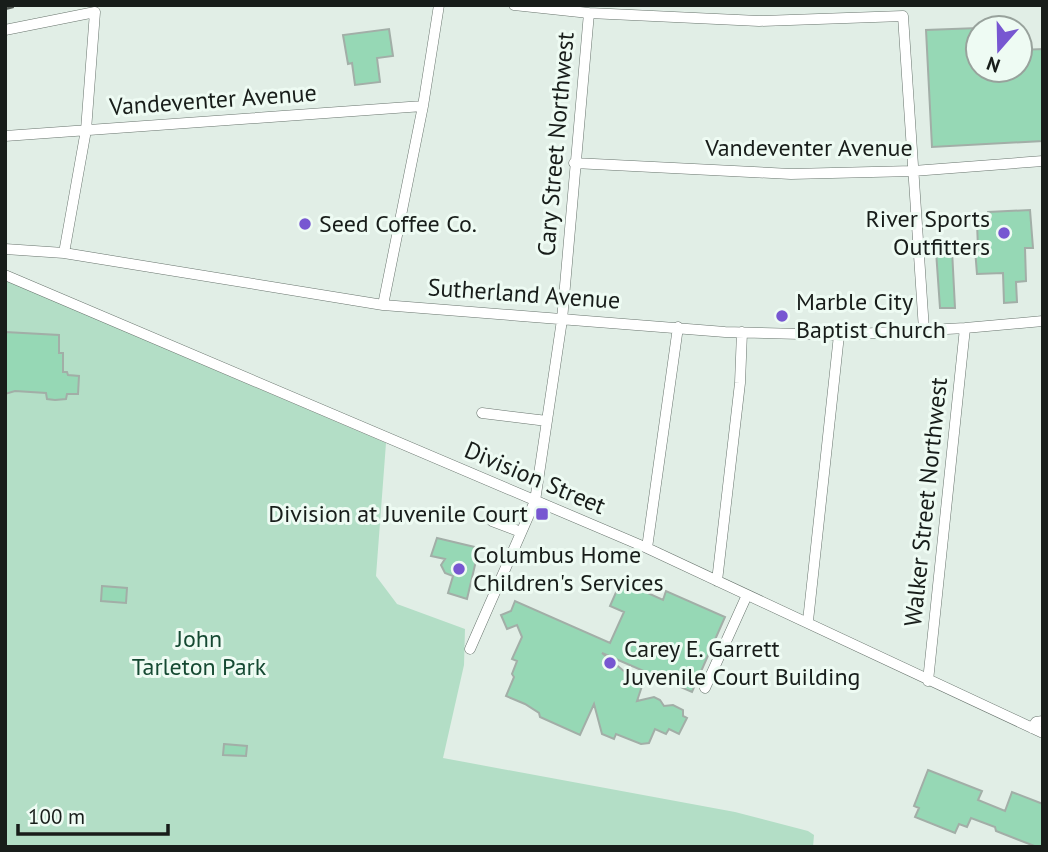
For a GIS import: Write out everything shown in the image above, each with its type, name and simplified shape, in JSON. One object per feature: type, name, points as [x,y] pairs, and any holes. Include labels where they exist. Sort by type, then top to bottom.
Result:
[{"type":"street","points":[[383,304],[423,106],[439,5]]},
{"type":"street","points":[[514,5],[589,13],[759,21],[903,16],[924,330]]},
{"type":"street","points":[[5,30],[95,12],[86,130],[64,253]]},
{"type":"street","name":"Cary Street Northwest","points":[[470,649],[535,501],[562,320],[589,13]]},
{"type":"street","name":"Vandeventer Avenue","points":[[5,136],[423,106]]},
{"type":"street","name":"Vandeventer Avenue","points":[[574,163],[791,174],[913,170],[1043,160]]},
{"type":"street","name":"Sutherland Avenue","points":[[5,249],[64,253],[383,304],[562,320],[742,332],[839,335],[1043,321]]},
{"type":"street","name":"Division Street","points":[[5,275],[647,548],[808,621],[928,681],[1037,724],[1043,733]]},
{"type":"street","points":[[647,548],[678,327]]},
{"type":"street","name":"Walker Street Northwest","points":[[928,681],[965,328]]},
{"type":"street","points":[[717,581],[740,383],[742,332]]},
{"type":"street","points":[[808,621],[839,335]]},
{"type":"street","points":[[482,413],[547,421]]},
{"type":"street","points":[[492,521],[522,532]]},
{"type":"street","points":[[705,688],[747,595]]},
{"type":"green space","name":"John Tarleton Park","points":[[5,280],[386,443],[376,576],[397,604],[465,629],[464,665],[443,758],[735,812],[808,831],[814,835],[813,847],[5,847]]},
{"type":"building","points":[[389,29],[393,56],[377,58],[380,82],[355,85],[352,63],[348,64],[343,35]]},
{"type":"building","points":[[964,29],[964,84],[1034,84],[1034,49],[1043,49],[1043,141],[932,147],[926,30]]},
{"type":"building","points":[[1030,210],[1033,248],[1025,248],[1026,281],[1016,282],[1017,302],[1004,303],[1003,273],[977,274],[977,222],[985,221],[988,212]]},
{"type":"building","points":[[952,250],[955,308],[940,308],[936,251]]},
{"type":"building","points":[[5,332],[59,335],[63,372],[79,376],[78,394],[67,394],[66,399],[55,400],[47,399],[46,393],[15,391],[5,394]]},
{"type":"building","name":"Columbus Home Children's Services","points":[[437,538],[479,548],[467,599],[448,593],[453,576],[445,573],[441,565],[445,559],[431,556]]},
{"type":"building","name":"Carey E. Garrett Juvenile Court Building","points":[[621,581],[663,600],[666,591],[725,617],[692,692],[602,653],[642,686],[637,701],[654,697],[664,706],[673,705],[683,710],[683,716],[687,718],[679,734],[669,729],[666,734],[655,729],[649,743],[641,744],[616,734],[614,739],[602,734],[594,704],[580,735],[540,717],[539,713],[525,704],[506,696],[517,661],[512,659],[522,637],[517,625],[507,629],[501,615],[511,611],[515,601],[610,643],[624,612],[610,606]]},
{"type":"building","points":[[102,586],[127,588],[126,603],[101,601]]},
{"type":"building","points":[[224,744],[247,746],[246,756],[223,755]]},
{"type":"building","points":[[928,770],[982,791],[978,800],[1005,811],[1012,792],[1043,804],[1043,847],[996,831],[995,827],[971,818],[967,827],[959,824],[955,833],[915,817],[919,808],[914,806]]},
{"type":"railway","points":[[5,9],[21,5]]},
{"type":"place","name":"Seed Coffee Co.","points":[[305,224]]},
{"type":"place","name":"River Sports Outfitters","points":[[1004,233]]},
{"type":"place","name":"Marble City Baptist Church","points":[[782,316]]},
{"type":"place","name":"Division at Juvenile Court","points":[[542,514]]},
{"type":"place","name":"Columbus Home Children's Services","points":[[459,569]]},
{"type":"place","name":"Carey E. Garrett Juvenile Court Building","points":[[610,663]]}]
